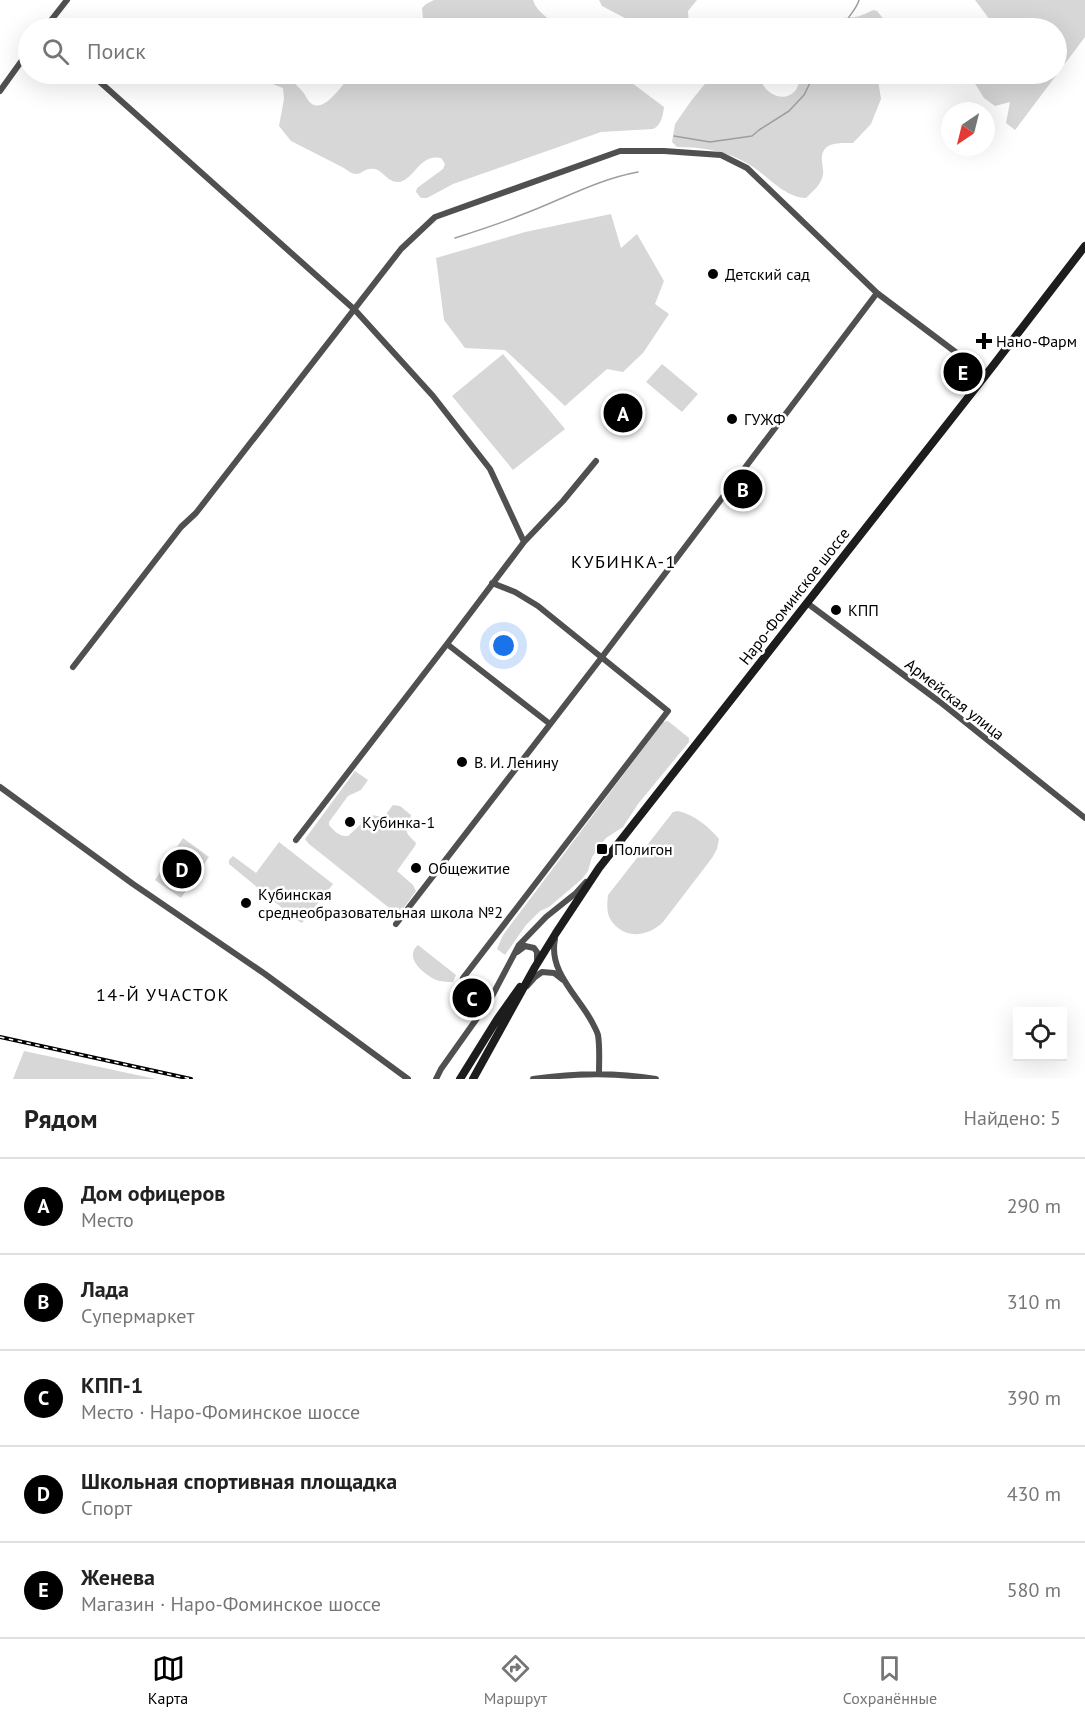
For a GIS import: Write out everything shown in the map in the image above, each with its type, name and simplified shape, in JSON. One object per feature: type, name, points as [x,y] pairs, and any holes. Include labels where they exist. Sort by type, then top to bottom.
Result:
[{"type":"main road","name":"Наро-Фоминское шоссе","points":[[460,1079],[498,1017],[534,968],[599,868],[1085,246]]},
{"type":"main road","name":"Наро-Фоминское шоссе","points":[[473,1079],[534,968]]},
{"type":"street","points":[[52,18],[66,0]]},
{"type":"street","points":[[0,91],[18,66]]},
{"type":"street","points":[[102,84],[356,310],[433,396],[490,469],[524,542]]},
{"type":"street","points":[[73,667],[402,249],[435,217],[620,151],[721,155],[747,168],[877,293],[986,375]]},
{"type":"street","points":[[396,924],[602,657],[877,293]]},
{"type":"street","points":[[296,840],[524,542],[563,501],[596,461]]},
{"type":"street","points":[[462,978],[668,711],[538,606],[515,592],[492,583]]},
{"type":"street","name":"Армейская улица","points":[[807,603],[940,702],[1085,818]]},
{"type":"street","points":[[447,645],[550,724]]},
{"type":"street","points":[[0,788],[133,885],[265,974],[408,1079]]},
{"type":"street","points":[[436,1079],[490,1000],[519,945],[530,932],[576,893],[599,868]]},
{"type":"street","points":[[556,933],[554,955],[566,983],[598,1034],[599,1073]]},
{"type":"street","points":[[513,957],[521,948],[529,946],[537,952],[538,957],[534,968]]},
{"type":"street","points":[[521,994],[542,972],[554,973],[566,983]]},
{"type":"street","points":[[533,1079],[599,1073],[656,1079]]},
{"type":"shaded area","points":[[434,0],[533,0],[541,13],[548,18],[423,18],[422,8]]},
{"type":"shaded area","points":[[599,0],[697,0],[688,11],[688,18],[625,18],[602,6]]},
{"type":"shaded area","points":[[975,0],[1085,0],[1085,37],[1067,61],[1067,18],[988,18]]},
{"type":"shaded area","points":[[874,10],[883,18],[840,18],[858,16]]},
{"type":"shaded area","points":[[273,84],[295,84],[310,103],[319,105],[330,99],[344,84],[633,84],[664,107],[660,123],[656,128],[601,132],[453,184],[427,198],[421,198],[416,192],[417,188],[443,169],[445,164],[441,158],[427,160],[408,177],[398,182],[374,169],[354,174],[291,141],[279,126],[284,99],[283,88]]},
{"type":"shaded area","points":[[705,84],[763,84],[769,92],[784,97],[793,93],[798,84],[879,84],[881,99],[871,124],[853,143],[830,145],[823,151],[822,179],[806,198],[783,190],[750,165],[733,156],[705,149],[677,147],[672,142],[675,124]]},
{"type":"shaded area","points":[[975,84],[1050,84],[1015,130],[1006,123],[1010,102],[995,106],[995,102],[990,102],[984,98]]},
{"type":"shaded area","points":[[611,214],[621,248],[637,234],[664,281],[655,304],[669,314],[643,353],[623,372],[607,369],[565,406],[505,350],[465,348],[444,320],[436,258],[525,232]]},
{"type":"shaded area","points":[[503,354],[565,429],[513,470],[452,396]]},
{"type":"shaded area","points":[[662,364],[698,394],[682,412],[646,382]]},
{"type":"shaded area","points":[[668,721],[689,738],[689,742],[638,804],[623,827],[606,838],[592,857],[588,871],[582,879],[549,907],[540,911],[526,925],[505,955],[497,949],[503,935],[663,722]]},
{"type":"shaded area","points":[[355,771],[368,780],[361,790],[348,796],[329,822],[335,831],[342,836],[348,836],[371,815],[384,816],[393,805],[400,806],[411,815],[407,832],[416,843],[397,871],[413,885],[416,891],[398,914],[305,839]]},
{"type":"shaded area","points":[[678,811],[696,818],[710,830],[719,839],[717,849],[663,922],[645,933],[625,932],[609,917],[608,895],[673,812]]},
{"type":"shaded area","points":[[183,838],[209,857],[181,898],[155,880]]},
{"type":"shaded area","points":[[279,842],[333,884],[302,923],[229,864],[233,856],[256,873]]},
{"type":"shaded area","points":[[418,945],[456,975],[453,982],[436,980],[420,969],[413,955]]},
{"type":"shaded area","points":[[24,1051],[156,1079],[13,1079]]},
{"type":"waterway","points":[[849,18],[859,0]]},
{"type":"waterway","points":[[674,136],[710,142],[752,136],[789,111],[804,95],[810,84]]},
{"type":"waterway","points":[[455,238],[513,218],[593,185],[638,172]]},
{"type":"railway","points":[[0,1037],[191,1079]]},
{"type":"place","name":"Детский сад","points":[[713,274]]},
{"type":"place","name":"Нано-Фарм","points":[[984,341]]},
{"type":"place","name":"Женева","points":[[963,372]]},
{"type":"place","name":"Дом офицеров","points":[[623,413]]},
{"type":"place","name":"ГУЖФ","points":[[732,419]]},
{"type":"place","name":"Лада","points":[[743,489]]},
{"type":"place","name":"КПП","points":[[836,610]]},
{"type":"place","name":"В. И. Ленину","points":[[462,762]]},
{"type":"place","name":"Кубинка-1","points":[[350,822]]},
{"type":"place","name":"Полигон","points":[[602,849]]},
{"type":"place","name":"Общежитие","points":[[416,868]]},
{"type":"place","name":"Школьная спортивная площадка","points":[[182,869]]},
{"type":"place","name":"Кубинская среднеобразовательная школа №2","points":[[246,903]]},
{"type":"place","name":"КПП-1","points":[[472,998]]},
{"type":"district","name":"КУБИНКА-1","points":[[624,561]]},
{"type":"district","name":"14-Й УЧАСТОК","points":[[163,994]]}]
